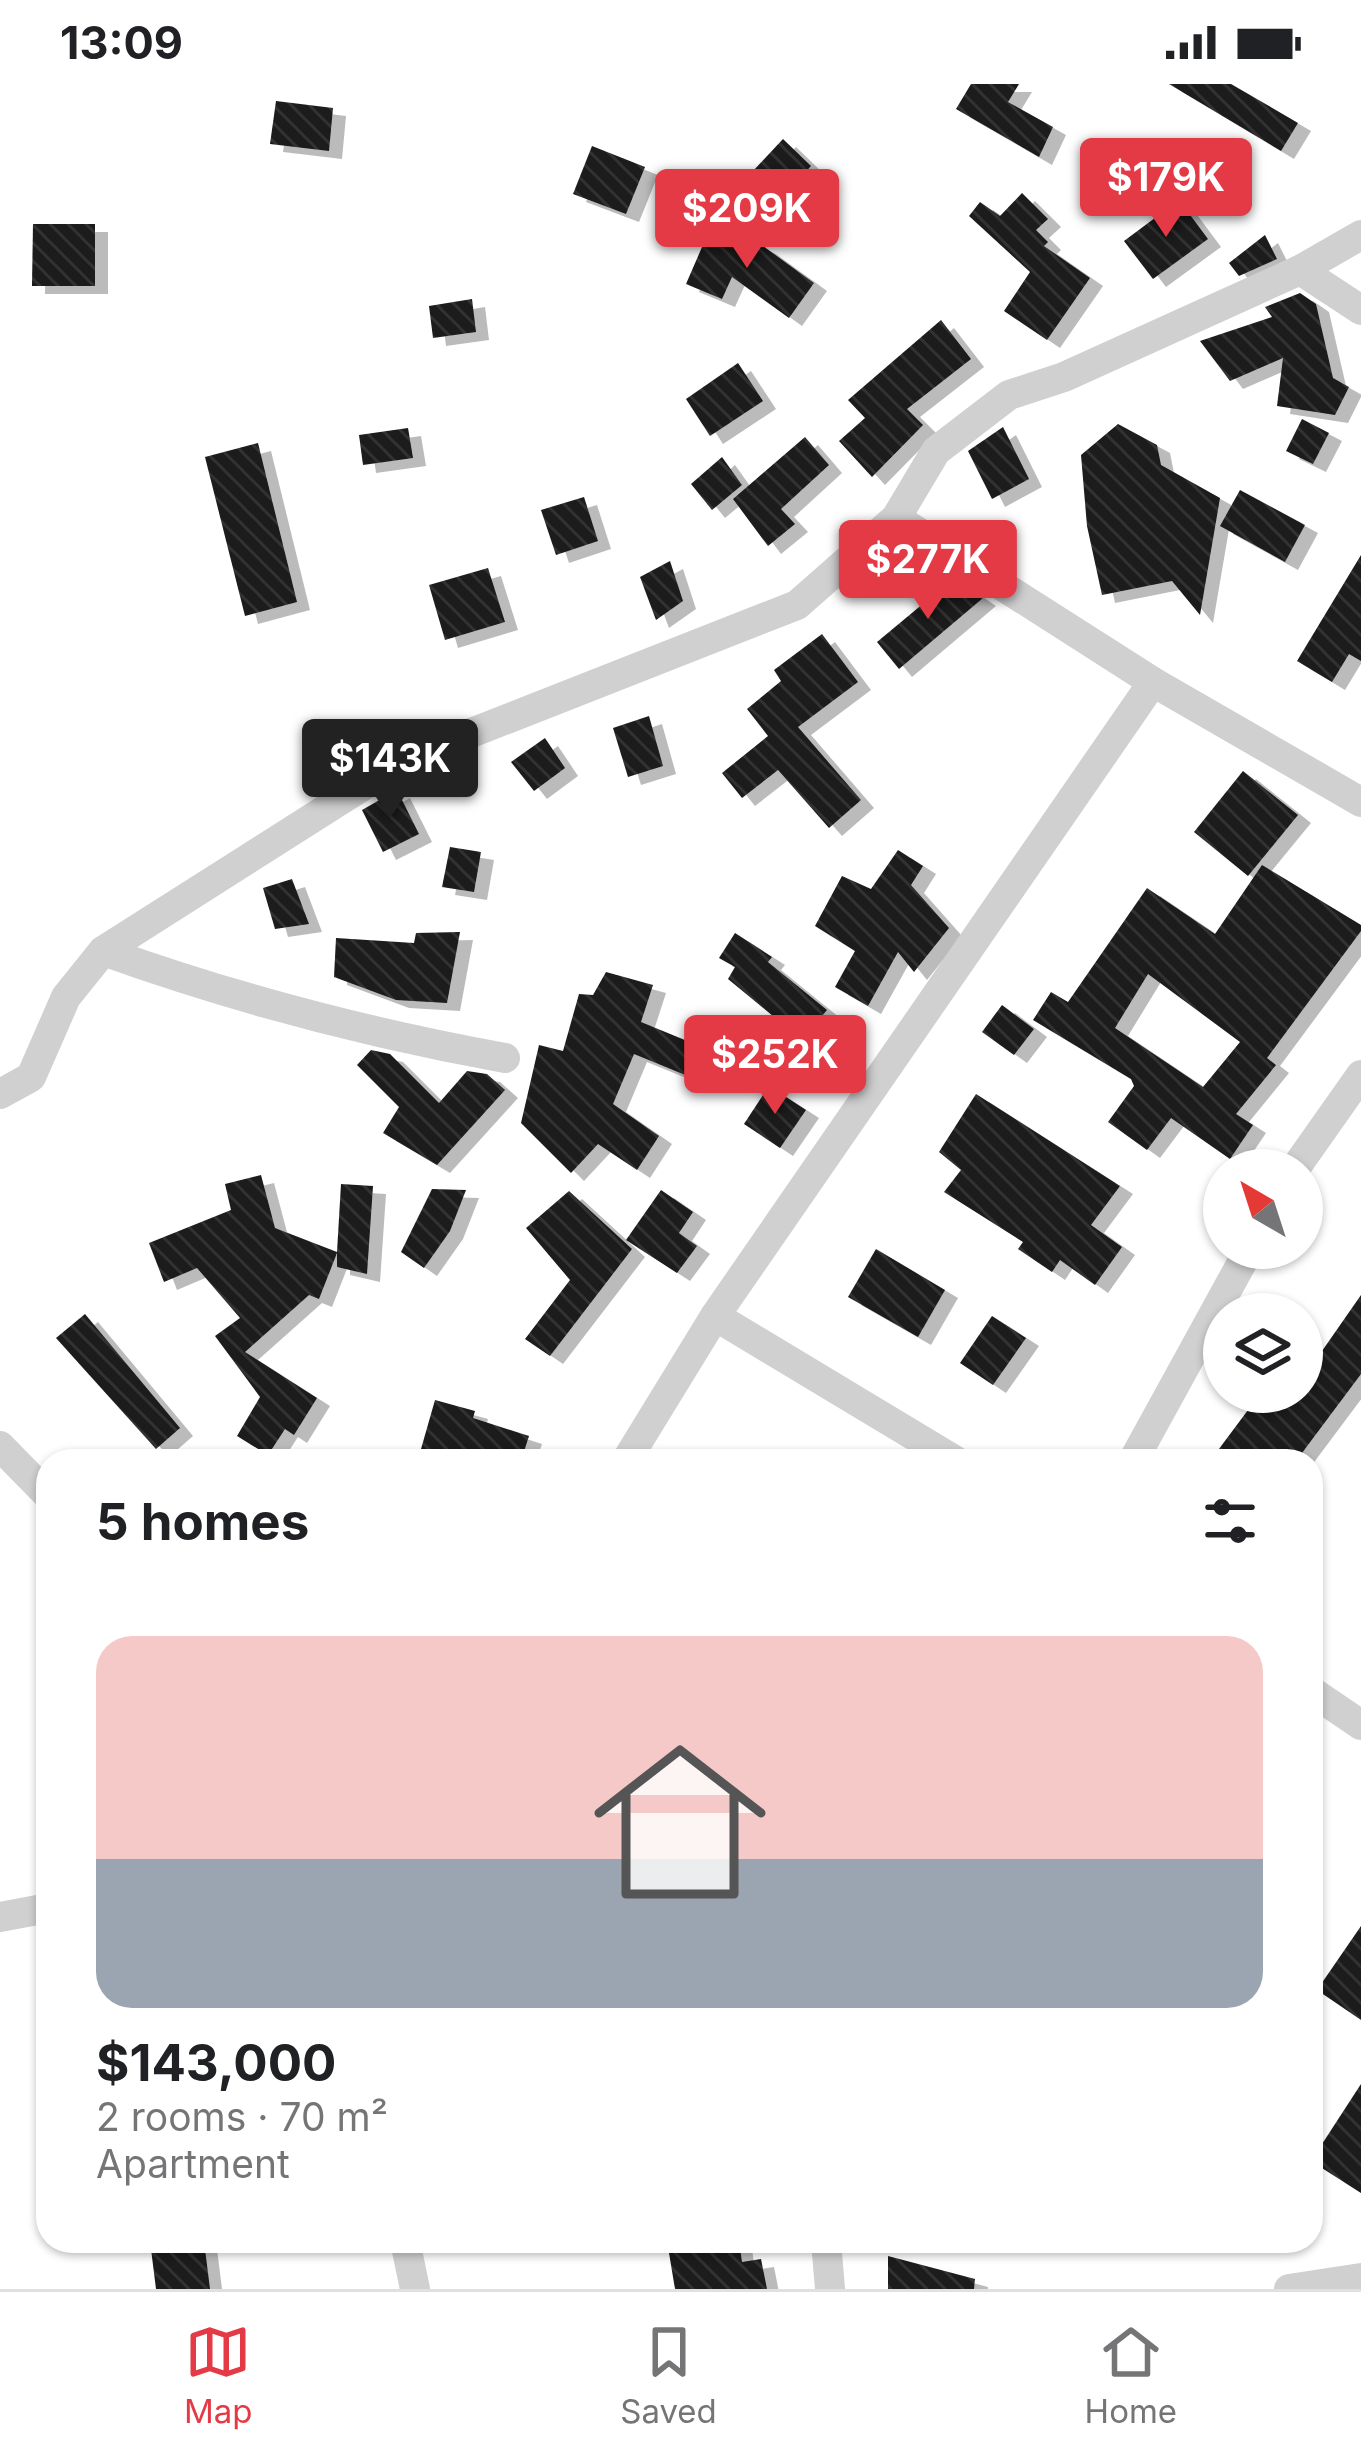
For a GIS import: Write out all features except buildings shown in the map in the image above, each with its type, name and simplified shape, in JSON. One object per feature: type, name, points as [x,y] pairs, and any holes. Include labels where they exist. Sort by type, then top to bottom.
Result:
[{"type":"street","points":[[0,1094],[31,1077],[66,997],[103,951],[405,759],[796,605],[896,518],[936,452],[1009,395],[1064,377],[1300,270],[1361,235]]},
{"type":"street","points":[[1300,270],[1361,310]]},
{"type":"street","points":[[896,518],[1153,682],[1361,802]]},
{"type":"street","points":[[633,1449],[715,1316],[1153,682]]},
{"type":"street","points":[[103,951],[224,995],[408,1041],[505,1058]]},
{"type":"street","points":[[1309,1149],[1361,1075]]},
{"type":"street","points":[[1140,1449],[1238,1269]]},
{"type":"street","points":[[715,1316],[936,1449]]},
{"type":"street","points":[[0,1446],[36,1483]]},
{"type":"street","points":[[1323,1699],[1361,1725]]},
{"type":"street","points":[[0,1916],[36,1910]]},
{"type":"street","points":[[408,2253],[415,2289]]},
{"type":"street","points":[[827,2253],[830,2289]]},
{"type":"street","points":[[1289,2289],[1361,2278]]}]
